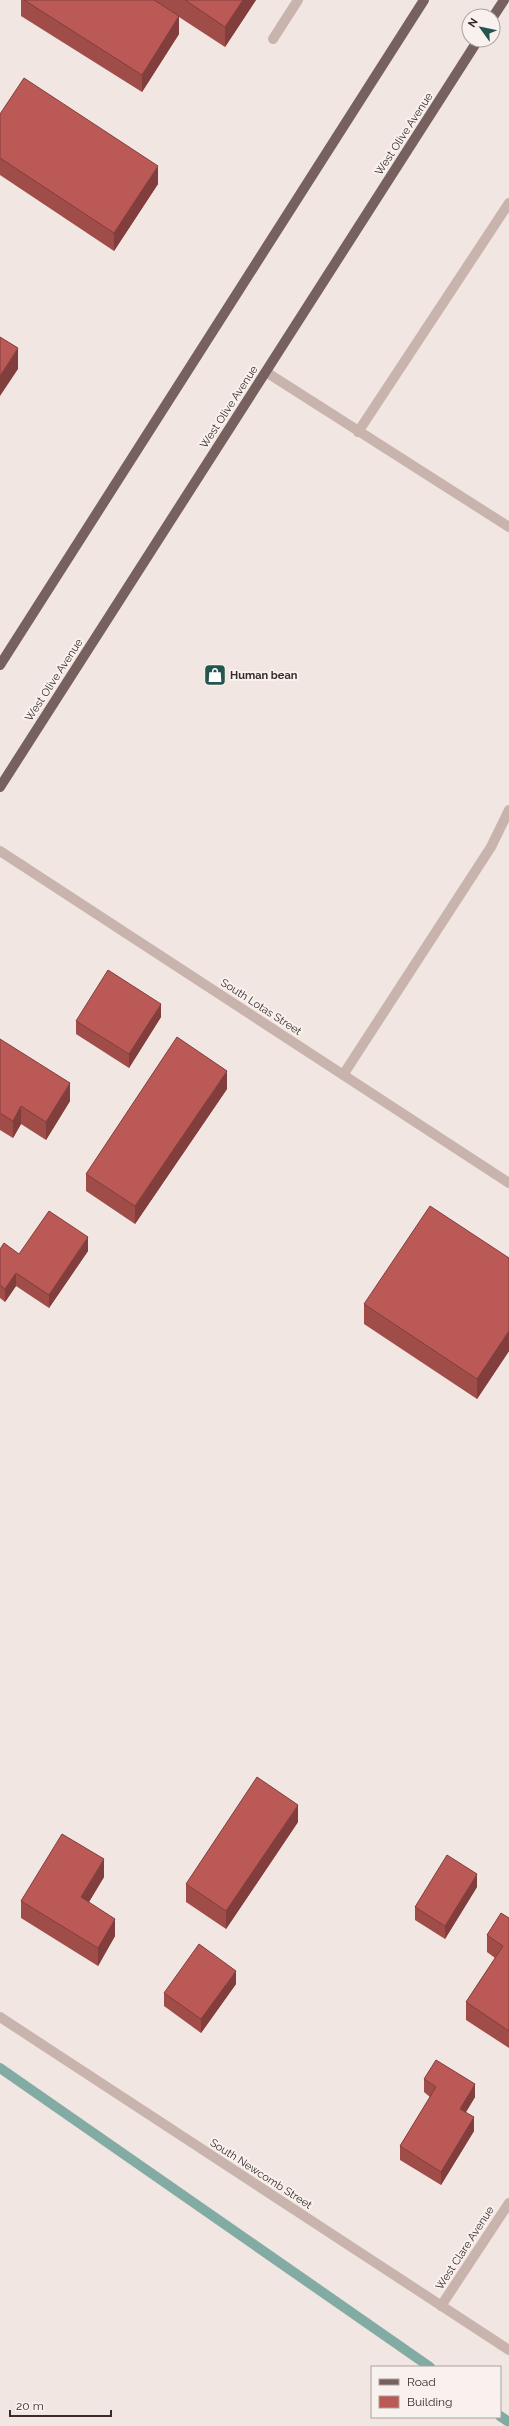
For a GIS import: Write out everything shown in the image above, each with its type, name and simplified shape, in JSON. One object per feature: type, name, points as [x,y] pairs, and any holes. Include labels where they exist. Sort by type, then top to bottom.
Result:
[{"type":"main road","points":[[0,665],[424,0]]},
{"type":"main road","name":"West Olive Avenue","points":[[0,787],[473,48]]},
{"type":"street","points":[[273,39],[298,0]]},
{"type":"street","points":[[358,432],[509,202]]},
{"type":"street","points":[[266,372],[509,527]]},
{"type":"street","points":[[343,1075],[491,847],[509,810]]},
{"type":"street","name":"South Lotas Street","points":[[0,851],[509,1184]]},
{"type":"street","name":"South Newcomb Street","points":[[0,2017],[509,2350]]},
{"type":"street","name":"West Clare Avenue","points":[[441,2306],[509,2203]]},
{"type":"building","points":[[24,0],[154,0],[179,16],[142,75]]},
{"type":"building","points":[[185,0],[243,0],[225,27]]},
{"type":"building","points":[[24,78],[158,166],[114,233],[0,158],[0,114]]},
{"type":"building","points":[[0,337],[18,348],[0,376]]},
{"type":"building","points":[[108,970],[161,1004],[129,1054],[76,1021]]},
{"type":"building","points":[[177,1037],[227,1071],[135,1206],[86,1174]]},
{"type":"building","points":[[0,1039],[70,1083],[46,1122],[21,1106],[13,1121],[0,1113]]},
{"type":"building","points":[[430,1206],[509,1258],[509,1331],[477,1379],[364,1304]]},
{"type":"building","points":[[49,1211],[88,1237],[49,1295],[16,1273],[5,1289],[0,1285],[0,1249],[4,1243],[19,1254]]},
{"type":"building","points":[[257,1777],[298,1805],[226,1911],[186,1884]]},
{"type":"building","points":[[62,1834],[104,1859],[81,1897],[115,1919],[98,1948],[21,1901]]},
{"type":"building","points":[[447,1855],[477,1874],[445,1926],[415,1907]]},
{"type":"building","points":[[501,1913],[509,1918],[509,2031],[466,2002],[503,1946],[487,1935]]},
{"type":"building","points":[[199,1944],[236,1971],[201,2019],[164,1993]]},
{"type":"building","points":[[436,2060],[475,2084],[460,2109],[474,2117],[441,2172],[400,2146],[436,2087],[424,2079]]},
{"type":"waterway","points":[[0,2068],[429,2366]]},
{"type":"waterway","points":[[501,2417],[509,2422]]},
{"type":"place","name":"Human bean","points":[[215,675]]}]
